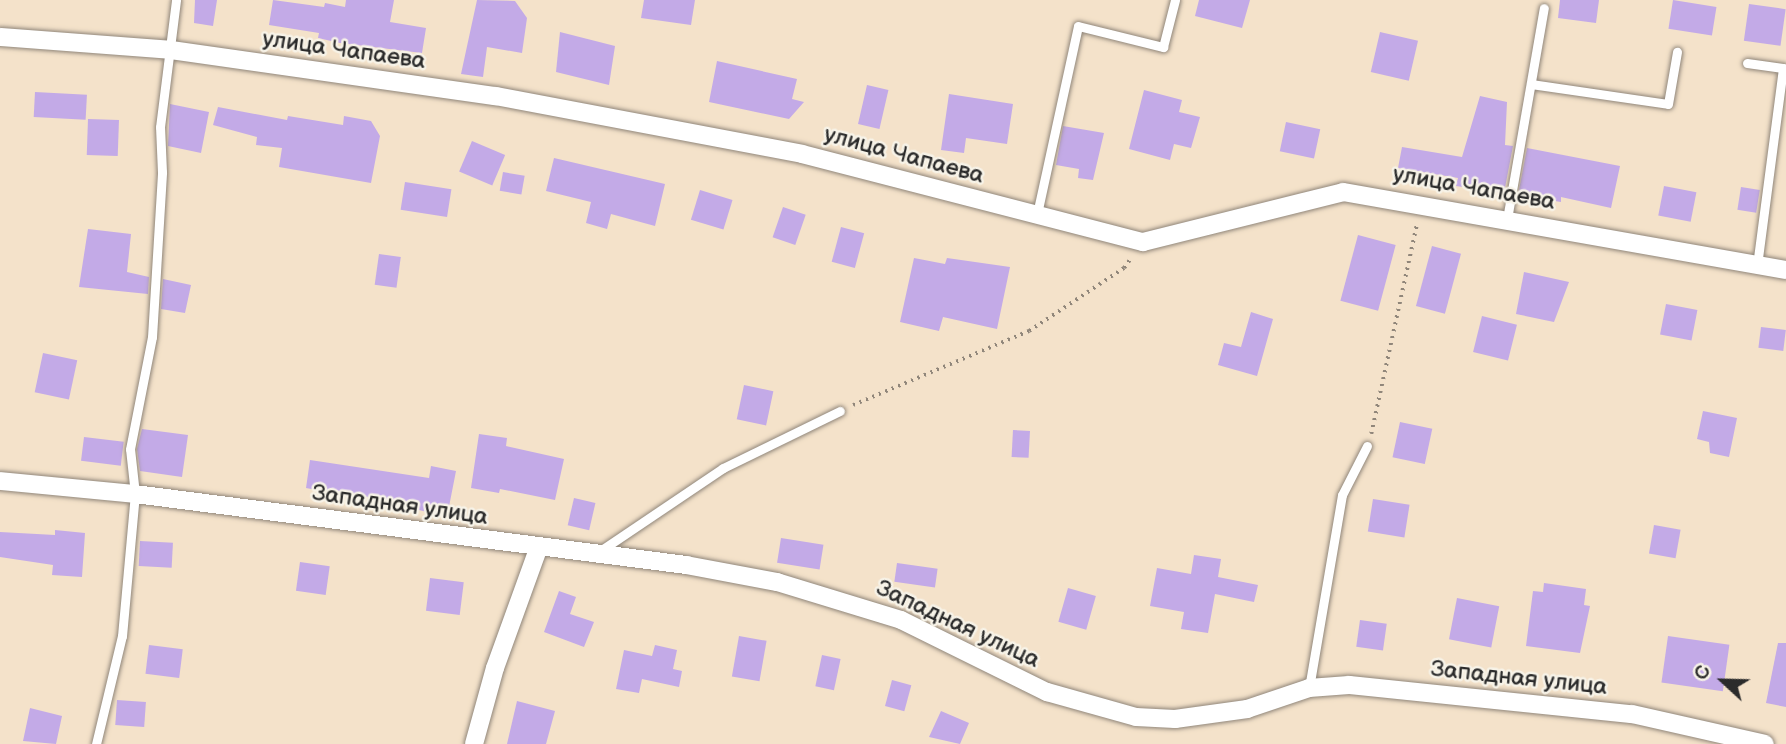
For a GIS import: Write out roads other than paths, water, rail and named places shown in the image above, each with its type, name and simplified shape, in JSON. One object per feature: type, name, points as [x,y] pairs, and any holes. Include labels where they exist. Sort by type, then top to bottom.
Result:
[{"type":"street","name":"улица Чапаева","points":[[0,37],[171,50],[496,96],[776,149],[1143,242],[1343,192],[1422,203],[1786,270]]},
{"type":"street","name":"Западная улица","points":[[0,481],[135,494],[699,568],[841,598],[901,620],[1047,692],[1136,717],[1175,719],[1247,709],[1309,688],[1349,685],[1632,714],[1765,744]]},
{"type":"street","points":[[474,744],[495,668],[538,548]]},
{"type":"lane","points":[[96,744],[122,636],[135,494],[130,449],[152,337],[162,172],[160,127],[176,0]]},
{"type":"lane","points":[[1037,214],[1078,26],[1163,47],[1175,0]]},
{"type":"lane","points":[[1507,219],[1544,8]]},
{"type":"lane","points":[[1531,84],[1668,104],[1677,52]]},
{"type":"lane","points":[[1747,63],[1783,68],[1756,265]]},
{"type":"lane","points":[[596,554],[723,468],[840,411]]},
{"type":"lane","points":[[1309,688],[1342,495],[1367,446]]}]
